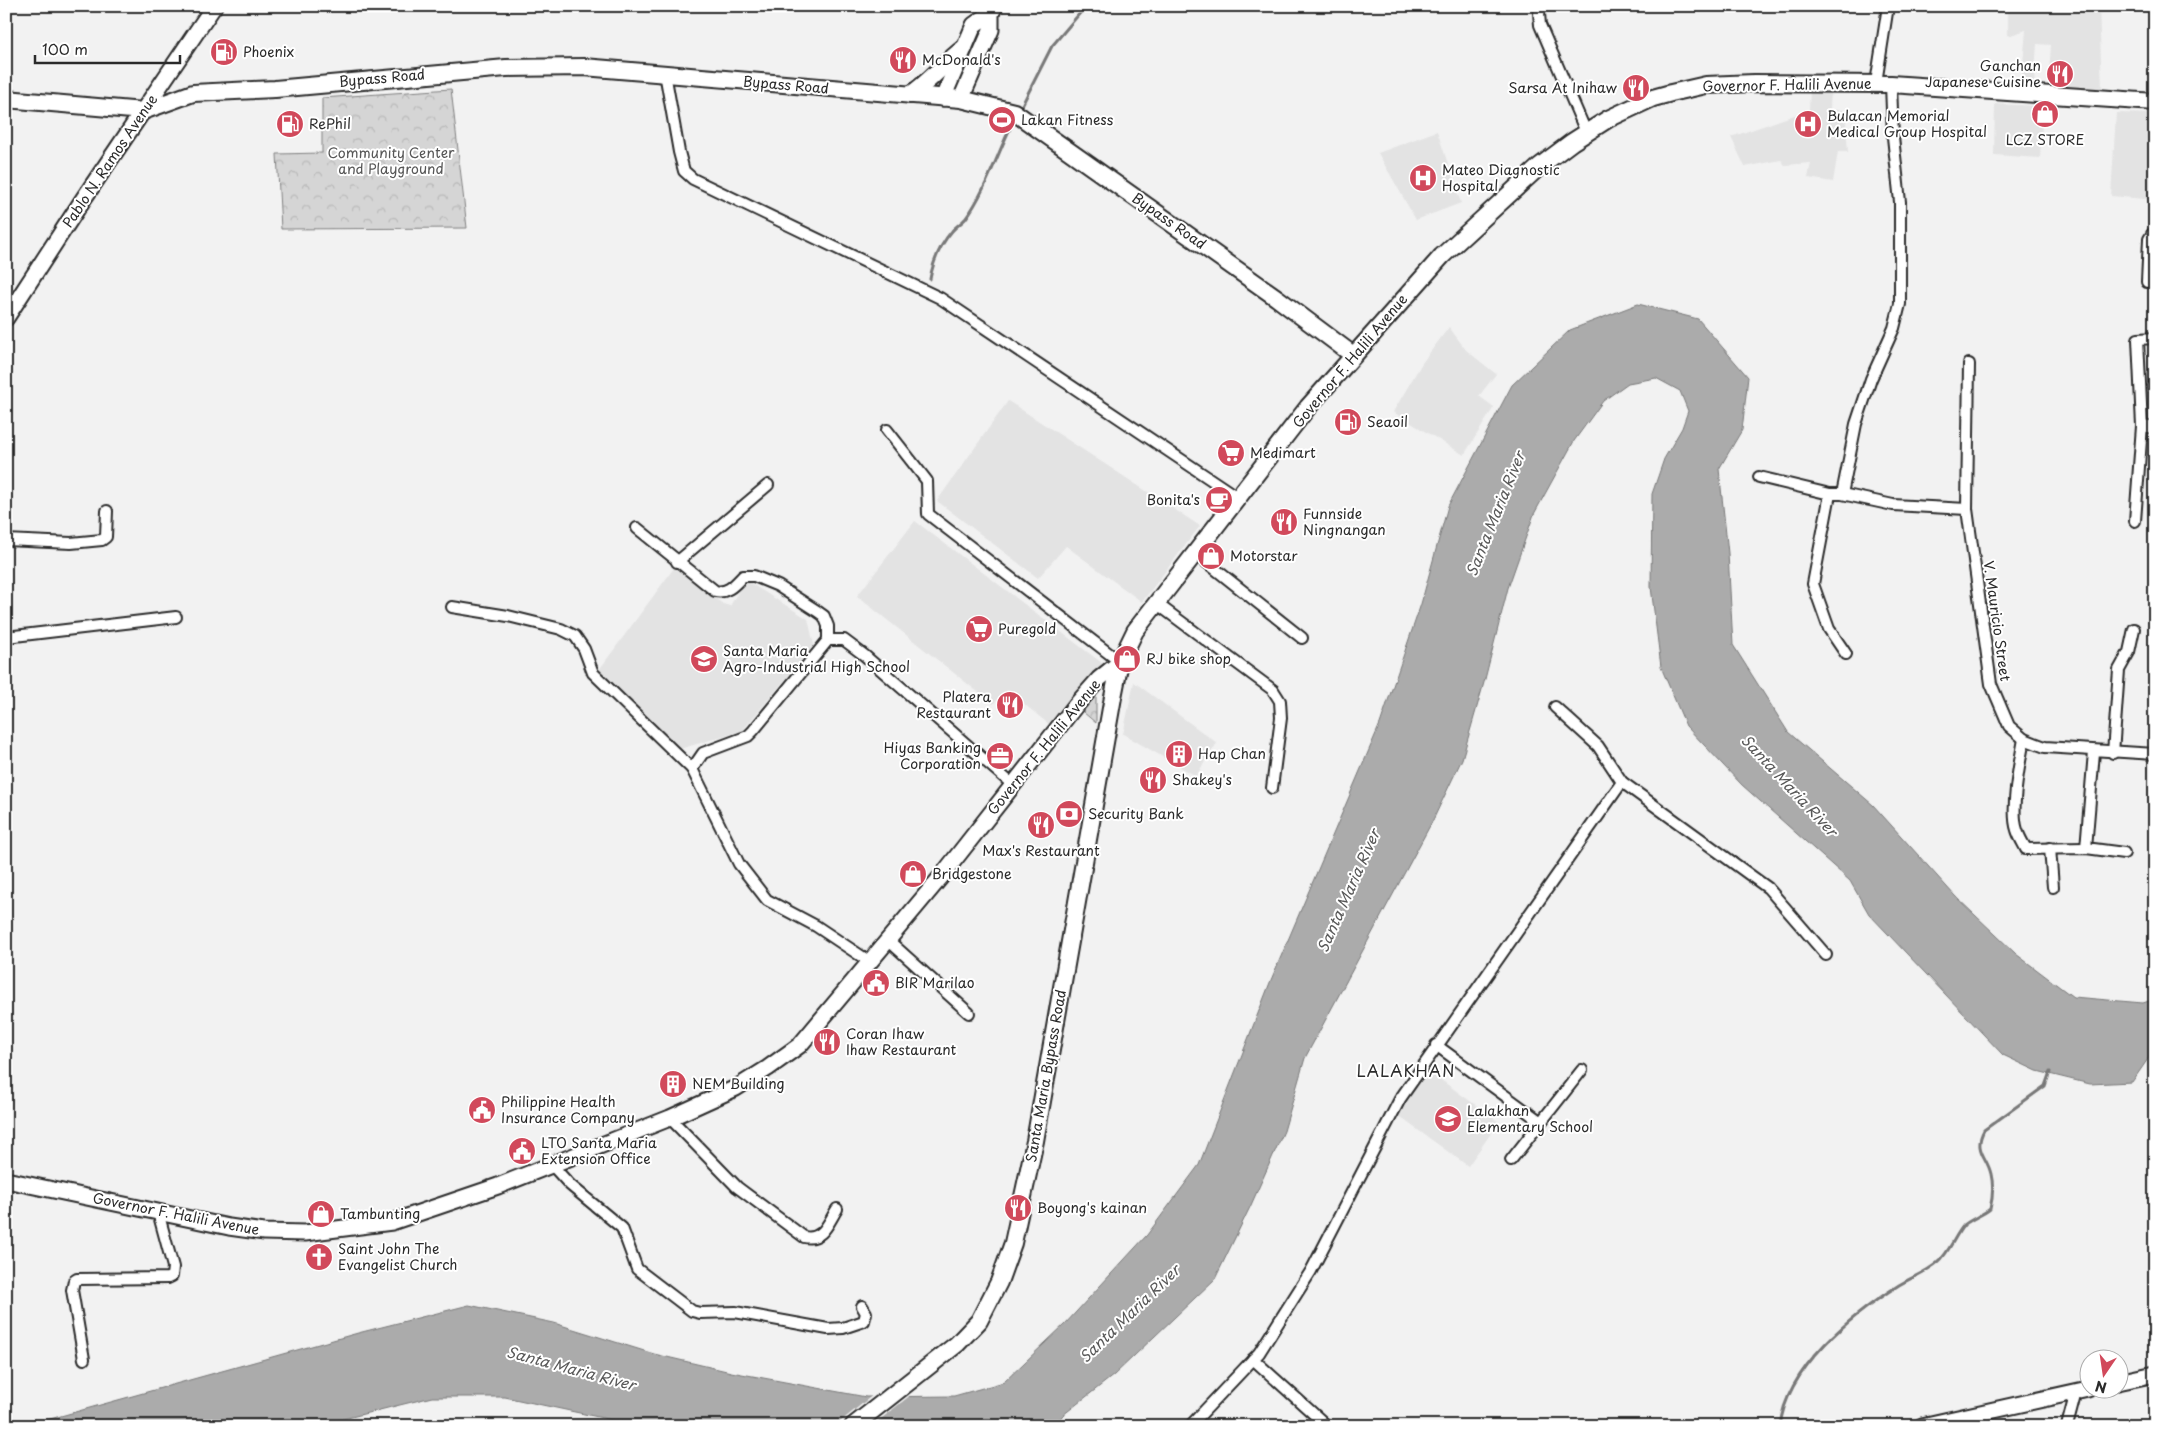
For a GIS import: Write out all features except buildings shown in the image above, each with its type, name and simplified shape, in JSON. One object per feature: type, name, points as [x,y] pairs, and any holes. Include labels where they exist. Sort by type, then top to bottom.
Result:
[{"type":"main road","name":"Pablo N. Ramos Avenue","points":[[6,318],[214,6]]},
{"type":"main road","points":[[943,98],[974,25],[993,10]]},
{"type":"main road","points":[[961,99],[991,30],[993,10]]},
{"type":"main road","points":[[910,95],[924,86],[948,60],[964,48]]},
{"type":"main road","name":"Bypass Road","points":[[143,111],[193,93],[275,89],[506,68],[584,67],[665,73],[775,85],[961,99],[1020,116],[1277,298],[1353,355]]},
{"type":"main road","name":"Governor F. Halili Avenue","points":[[6,1180],[264,1232],[304,1233],[342,1230],[392,1222],[498,1186],[670,1118],[736,1088],[800,1045],[889,941],[1099,678],[1120,662],[1135,631],[1156,603],[1308,407],[1353,355],[1442,256],[1540,166],[1586,132],[1624,111],[1654,98],[1706,85],[1884,84],[2155,102]]},
{"type":"main road","points":[[6,99],[143,111]]},
{"type":"main road","name":"Santa Maria Bypass Road","points":[[853,1426],[957,1344],[979,1321],[999,1282],[1013,1243],[1035,1141],[1112,697],[1120,662]]},
{"type":"main road","points":[[2128,1380],[2155,1374]]},
{"type":"main road","points":[[1922,1426],[2078,1391]]},
{"type":"street","points":[[1542,6],[1539,13],[1540,24],[1586,132]]},
{"type":"street","points":[[1842,494],[1856,424],[1871,379],[1894,328],[1900,304],[1900,202],[1893,137],[1884,84],[1888,6]]},
{"type":"street","points":[[665,73],[684,171],[693,178],[940,298],[1237,498]]},
{"type":"street","points":[[2147,282],[2149,240],[2152,234],[2155,234]]},
{"type":"street","points":[[2135,521],[2142,426],[2138,339],[2155,338]]},
{"type":"street","name":"V. Mauricio Street","points":[[1969,364],[1966,510],[1991,684],[2009,726],[2024,739],[2045,747],[2094,752],[2155,754]]},
{"type":"street","points":[[2142,426],[2155,428]]},
{"type":"street","points":[[887,430],[926,482],[928,514],[1120,662]]},
{"type":"street","points":[[1759,477],[1830,494],[1842,494],[1893,505],[1966,510]]},
{"type":"street","points":[[677,562],[768,485]]},
{"type":"street","points":[[1830,494],[1813,584],[1829,628],[1846,654]]},
{"type":"street","points":[[6,540],[71,543],[102,540],[106,537],[107,511]]},
{"type":"street","points":[[637,528],[715,591],[727,591],[743,576],[754,576],[778,586],[824,616],[828,626],[828,640],[753,731],[748,736],[703,753],[692,769]]},
{"type":"street","points":[[1195,553],[1302,638]]},
{"type":"street","points":[[1156,603],[1273,690],[1280,701],[1281,718],[1272,788]]},
{"type":"street","points":[[452,608],[508,616],[561,629],[575,636],[584,649],[593,674],[692,769],[739,864],[768,900],[816,926],[870,962]]},
{"type":"street","points":[[6,637],[176,616]]},
{"type":"street","points":[[2113,753],[2119,670],[2129,652],[2134,629]]},
{"type":"street","points":[[828,640],[844,640],[864,655],[1013,785]]},
{"type":"street","points":[[1556,707],[1598,746],[1622,782],[1768,888],[1826,955]]},
{"type":"street","points":[[2024,739],[2016,785],[2016,829],[2026,849],[2086,848],[2124,854]]},
{"type":"street","points":[[2086,848],[2094,752]]},
{"type":"street","points":[[1190,1426],[1259,1353],[1311,1271],[1400,1099],[1622,782]]},
{"type":"street","points":[[2050,848],[2053,887]]},
{"type":"street","points":[[889,941],[969,1013]]},
{"type":"street","points":[[1436,1045],[1541,1122]]},
{"type":"street","points":[[1511,1160],[1582,1070]]},
{"type":"street","points":[[670,1118],[738,1187],[804,1237],[812,1238],[820,1235],[837,1210]]},
{"type":"street","points":[[551,1164],[570,1185],[622,1228],[637,1269],[692,1311],[700,1313],[735,1312],[828,1329],[843,1328],[864,1321],[866,1313],[862,1306]]},
{"type":"street","points":[[84,1359],[72,1290],[74,1281],[77,1279],[168,1278],[172,1276],[173,1267],[158,1212]]},
{"type":"street","points":[[1253,1359],[1327,1426]]},
{"type":"street","points":[[2067,1426],[2078,1400]]},
{"type":"shaded area","points":[[2008,6],[2099,6],[2102,90],[2048,87],[2051,45],[2037,44],[2034,86],[2021,86],[2026,30],[2008,36]]},
{"type":"shaded area","name":"Bulacan Memorial Medical Group Hospital","points":[[1810,88],[1831,88],[1830,110],[1845,110],[1848,152],[1838,152],[1833,182],[1808,178],[1811,163],[1785,165],[1781,160],[1745,167],[1731,137],[1809,110]]},
{"type":"shaded area","points":[[1995,104],[2043,106],[2040,158],[1994,155]]},
{"type":"shaded area","points":[[2116,113],[2155,114],[2155,200],[2111,196]]},
{"type":"shaded area","name":"Mateo Diagnostic Hospital","points":[[1437,131],[1461,203],[1416,220],[1378,153]]},
{"type":"shaded area","points":[[1449,327],[1466,350],[1496,374],[1479,396],[1494,407],[1464,455],[1393,412],[1422,363]]},
{"type":"shaded area","points":[[1008,401],[1200,526],[1142,602],[1066,546],[1038,578],[937,501]]},
{"type":"shaded area","name":"Puregold","points":[[915,521],[1102,663],[1051,726],[1007,690],[993,704],[857,596]]},
{"type":"shaded area","name":"Santa Maria Agro-Industrial High School","points":[[674,568],[723,604],[730,606],[745,580],[808,619],[814,645],[742,731],[676,750],[596,674]]},
{"type":"shaded area","points":[[1134,682],[1217,743],[1196,776],[1123,734]]},
{"type":"shaded area","name":"Lalakhan Elementary School","points":[[1426,1069],[1499,1122],[1468,1166],[1397,1115]]},
{"type":"green space","name":"Community Center and Playground","points":[[451,89],[467,228],[281,229],[277,154],[322,153],[322,98]]},
{"type":"green space","points":[[1096,695],[1096,723],[1083,712]]},
{"type":"water","name":"Santa Maria River","points":[[1638,304],[1698,319],[1748,377],[1742,430],[1719,469],[1728,553],[1733,645],[1788,732],[1873,805],[1955,896],[2016,954],[2073,997],[2143,1003],[2155,999],[2155,1054],[2150,1056],[2132,1082],[2090,1084],[2037,1071],[2003,1055],[1869,914],[1850,881],[1742,785],[1686,726],[1661,667],[1651,587],[1652,494],[1664,459],[1682,428],[1688,411],[1680,391],[1656,378],[1628,383],[1603,401],[1574,441],[1534,514],[1508,588],[1462,759],[1433,820],[1305,1058],[1284,1131],[1215,1279],[1114,1375],[1063,1415],[1054,1426],[640,1426],[505,1397],[432,1397],[315,1426],[25,1426],[358,1333],[469,1305],[554,1323],[654,1354],[731,1372],[866,1397],[954,1396],[1004,1382],[1065,1324],[1147,1235],[1199,1165],[1271,980],[1380,724],[1421,604],[1448,506],[1512,385],[1570,330]]},
{"type":"pier","points":[[874,1394],[912,1394],[872,1426],[835,1426]]},
{"type":"waterway","points":[[1019,111],[1052,46],[1086,6]]},
{"type":"waterway","points":[[930,279],[935,260],[941,248],[948,236],[964,220],[973,207],[986,183],[1015,118]]},
{"type":"waterway","points":[[1780,1426],[1785,1404],[1795,1383],[1808,1363],[1824,1345],[1843,1327],[1881,1297],[1934,1266],[1945,1254],[1964,1225],[1990,1209],[1993,1192],[1992,1179],[1980,1148],[1984,1130],[2045,1086],[2050,1072]]},
{"type":"place","name":"Phoenix","points":[[224,52]]},
{"type":"place","name":"McDonald's","points":[[903,60]]},
{"type":"place","name":"Ganchan Japanese Cuisine","points":[[2060,74]]},
{"type":"place","name":"Sarsa At Inihaw","points":[[1636,88]]},
{"type":"place","name":"LCZ STORE","points":[[2045,114]]},
{"type":"place","name":"Lakan Fitness","points":[[1002,120]]},
{"type":"place","name":"RePhil","points":[[290,124]]},
{"type":"place","name":"Bulacan Memorial Medical Group Hospital","points":[[1808,124]]},
{"type":"place","name":"Mateo Diagnostic Hospital","points":[[1423,178]]},
{"type":"place","name":"Seaoil","points":[[1348,422]]},
{"type":"place","name":"Medimart","points":[[1231,453]]},
{"type":"place","name":"Bonita's","points":[[1219,500]]},
{"type":"place","name":"Funnside Ningnangan","points":[[1284,522]]},
{"type":"place","name":"Motorstar","points":[[1211,556]]},
{"type":"place","name":"Puregold","points":[[979,629]]},
{"type":"place","name":"Santa Maria Agro-Industrial High School","points":[[704,659]]},
{"type":"place","name":"RJ bike shop","points":[[1127,659]]},
{"type":"place","name":"Platera Restaurant","points":[[1010,705]]},
{"type":"place","name":"Hap Chan","points":[[1179,754]]},
{"type":"place","name":"Hiyas Banking Corporation","points":[[1000,756]]},
{"type":"place","name":"Shakey's","points":[[1153,780]]},
{"type":"place","name":"Security Bank","points":[[1069,814]]},
{"type":"place","name":"Max's Restaurant","points":[[1041,825]]},
{"type":"place","name":"Bridgestone","points":[[913,874]]},
{"type":"place","name":"BIR Marilao","points":[[876,983]]},
{"type":"place","name":"Coran Ihaw Ihaw Restaurant","points":[[827,1042]]},
{"type":"place","name":"NEM Building","points":[[673,1084]]},
{"type":"place","name":"Philippine Health Insurance Company","points":[[482,1110]]},
{"type":"place","name":"Lalakhan Elementary School","points":[[1448,1119]]},
{"type":"place","name":"LTO Santa Maria Extension Office","points":[[522,1151]]},
{"type":"place","name":"Boyong's kainan","points":[[1018,1208]]},
{"type":"place","name":"Tambunting","points":[[321,1214]]},
{"type":"place","name":"Saint John The Evangelist Church","points":[[319,1257]]},
{"type":"district","name":"LALAKHAN","points":[[1406,1071]]}]
